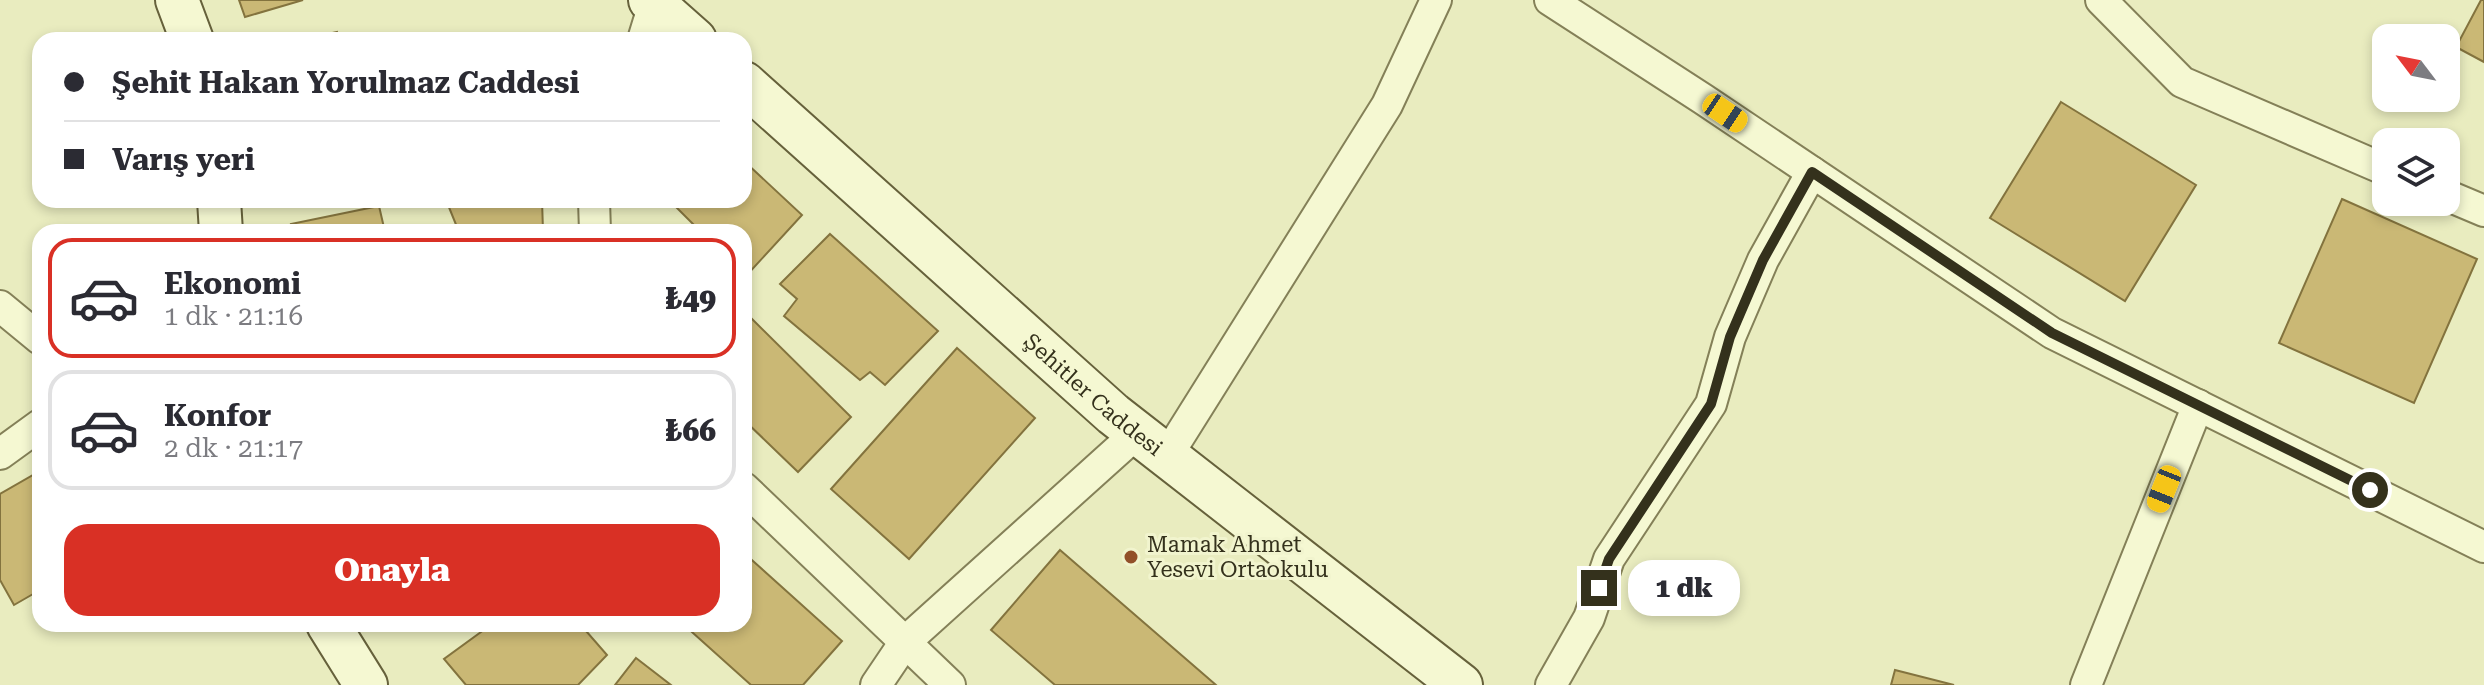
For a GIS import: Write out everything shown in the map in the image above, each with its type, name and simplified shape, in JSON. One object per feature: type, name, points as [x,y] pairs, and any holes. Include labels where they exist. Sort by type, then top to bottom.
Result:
[{"type":"street","points":[[177,0],[189,32]]},
{"type":"street","points":[[876,685],[905,642],[1152,444],[1387,105],[1436,0]]},
{"type":"street","points":[[1550,0],[2052,333],[2484,547]]},
{"type":"street","points":[[2101,0],[2182,82],[2372,164]]},
{"type":"street","points":[[649,15],[680,32]]},
{"type":"street","name":"Şehitler Caddesi","points":[[752,90],[1152,444],[1461,685]]},
{"type":"street","points":[[1551,685],[1589,618],[1609,559],[1711,404],[1730,337],[1763,260],[1812,172]]},
{"type":"street","points":[[2460,201],[2484,211]]},
{"type":"street","points":[[0,306],[32,332]]},
{"type":"street","points":[[2086,685],[2198,405]]},
{"type":"street","points":[[0,454],[32,431]]},
{"type":"street","points":[[752,496],[950,685]]},
{"type":"street","points":[[333,632],[366,685]]},
{"type":"building","points":[[239,0],[303,0],[245,17]]},
{"type":"building","points":[[2481,0],[2484,0],[2484,62],[2460,49],[2460,39]]},
{"type":"building","points":[[2061,102],[2196,185],[2125,301],[1990,218]]},
{"type":"building","points":[[752,168],[802,215],[752,269],[752,224],[693,224],[677,208],[752,208]]},
{"type":"building","points":[[2342,199],[2372,212],[2372,216],[2380,216],[2477,259],[2414,403],[2279,343]]},
{"type":"building","points":[[379,208],[383,224],[291,224]]},
{"type":"building","points":[[449,208],[542,208],[543,224],[456,224]]},
{"type":"building","points":[[830,234],[938,331],[885,385],[870,372],[860,380],[784,316],[797,299],[780,284]]},
{"type":"building","points":[[752,319],[851,417],[798,472],[752,428]]},
{"type":"building","points":[[957,348],[1035,418],[909,559],[831,489]]},
{"type":"building","points":[[32,476],[32,595],[14,605],[0,580],[0,494]]},
{"type":"building","points":[[1060,550],[1216,685],[1055,685],[991,630]]},
{"type":"building","points":[[752,560],[842,641],[803,685],[751,685],[692,632],[752,632]]},
{"type":"building","points":[[481,632],[587,632],[607,655],[578,685],[466,685],[444,659]]},
{"type":"building","points":[[636,658],[671,685],[615,685]]},
{"type":"building","points":[[1895,670],[1954,685],[1891,685]]},
{"type":"place","name":"Mamak Ahmet Yesevi Ortaokulu","points":[[1131,557]]},
{"type":"route","points":[[1599,588],[1609,559],[1711,404],[1730,337],[1763,260],[1812,172],[2052,333],[2370,490]]}]
